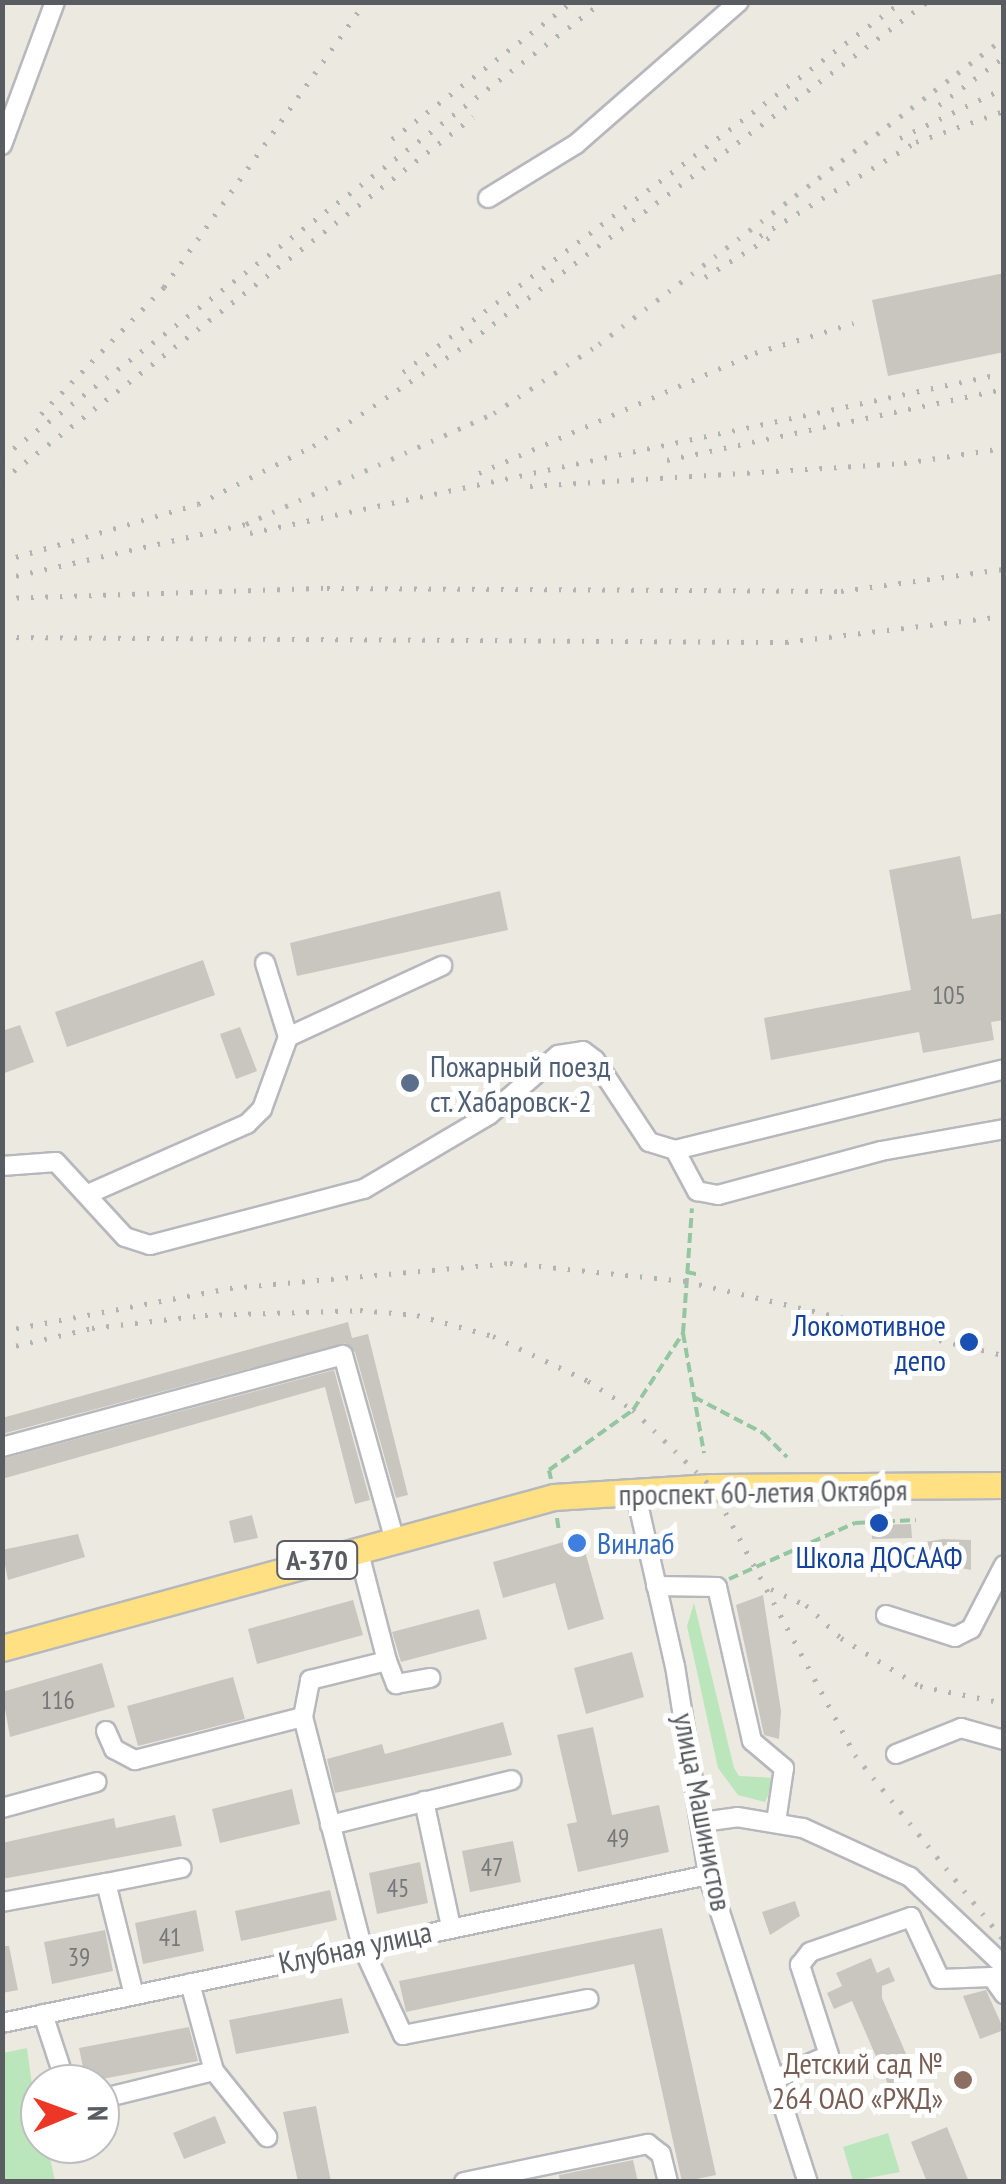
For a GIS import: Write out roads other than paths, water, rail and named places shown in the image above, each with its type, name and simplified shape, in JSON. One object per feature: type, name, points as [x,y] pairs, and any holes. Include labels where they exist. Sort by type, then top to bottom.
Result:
[{"type":"highway","name":"проспект 60-летия Октября","points":[[2,1648],[394,1538],[554,1498],[712,1486],[1004,1485]]},
{"type":"street","points":[[2,145],[55,2]]},
{"type":"street","points":[[488,198],[576,144],[739,2]]},
{"type":"street","points":[[88,1194],[256,1117],[288,1037],[265,963]]},
{"type":"street","points":[[288,1037],[442,966]]},
{"type":"street","points":[[2,1166],[56,1162],[140,1245],[364,1190],[490,1115],[558,1055],[583,1051],[649,1142],[675,1150],[1004,1069]]},
{"type":"street","points":[[675,1150],[682,1175],[696,1190],[718,1196],[881,1151],[1004,1130]]},
{"type":"street","points":[[2,1447],[344,1355],[394,1538]]},
{"type":"street","name":"улица Машинистов","points":[[636,1494],[703,1822],[708,1876],[808,2182]]},
{"type":"street","points":[[358,1549],[396,1684],[430,1678]]},
{"type":"street","points":[[886,1615],[954,1637],[971,1629],[1004,1565]]},
{"type":"street","points":[[656,1586],[717,1587],[752,1742],[784,1768],[776,1822]]},
{"type":"street","points":[[387,1661],[310,1680],[303,1717],[362,1946],[395,2029],[416,2039],[590,2000]]},
{"type":"street","points":[[106,1732],[114,1749],[134,1760],[303,1717]]},
{"type":"street","points":[[896,1754],[961,1728],[1004,1740]]},
{"type":"street","points":[[330,1824],[512,1780]]},
{"type":"street","points":[[2,1808],[97,1782]]},
{"type":"street","points":[[424,1801],[451,1927]]},
{"type":"street","points":[[703,1822],[776,1822],[910,1877],[1004,1966]]},
{"type":"street","points":[[2,1902],[182,1868]]},
{"type":"street","name":"Клубная улица","points":[[2,2023],[708,1876]]},
{"type":"street","points":[[106,1884],[134,1995]]},
{"type":"street","points":[[775,2079],[829,2055],[800,1965],[810,1952],[911,1917],[940,1979],[992,1977],[1004,1994]]},
{"type":"street","points":[[190,1983],[214,2071],[267,2137]]},
{"type":"street","points":[[44,2014],[60,2064]]},
{"type":"street","points":[[120,2094],[214,2071]]},
{"type":"street","points":[[464,2182],[648,2144],[661,2154],[668,2182]]},
{"type":"railway","points":[[41,414],[164,287],[365,2]]},
{"type":"railway","points":[[392,139],[572,2]]},
{"type":"railway","points":[[2,457],[602,2]]},
{"type":"railway","points":[[403,372],[901,2]]},
{"type":"railway","points":[[2,561],[198,504],[313,446],[458,350],[927,2]]},
{"type":"railway","points":[[2,579],[246,524],[494,413],[599,344],[1004,38]]},
{"type":"railway","points":[[939,105],[1004,57]]},
{"type":"railway","points":[[900,138],[1004,88]]},
{"type":"railway","points":[[760,236],[916,142],[1004,111]]},
{"type":"railway","points":[[2,480],[473,117]]},
{"type":"railway","points":[[705,277],[775,234]]},
{"type":"railway","points":[[479,473],[755,353],[854,323]]},
{"type":"railway","points":[[250,533],[1004,373]]},
{"type":"railway","points":[[667,460],[1004,389]]},
{"type":"railway","points":[[530,486],[904,463],[1004,448]]},
{"type":"railway","points":[[2,598],[327,588],[841,591],[1004,569]]},
{"type":"railway","points":[[2,637],[786,642],[1004,616]]},
{"type":"railway","points":[[2,1331],[230,1288],[510,1263],[685,1281],[1004,1355]]},
{"type":"railway","points":[[2,1349],[92,1328],[205,1315],[360,1310],[417,1315],[493,1336],[588,1381],[633,1410],[712,1487],[855,1755],[1004,1940]]},
{"type":"railway","points":[[771,1589],[806,1605],[841,1638],[920,1686],[1004,1703]]},
{"type":"place","name":"Пожарный поезд ст. Хабаровск-2","points":[[410,1083]]},
{"type":"place","name":"Локомотивное депо","points":[[969,1342]]},
{"type":"place","name":"Школа ДОСААФ","points":[[879,1523]]},
{"type":"place","name":"Винлаб","points":[[577,1543]]},
{"type":"place","name":"Детский сад № 264 ОАО «РЖД»","points":[[963,2080]]}]
